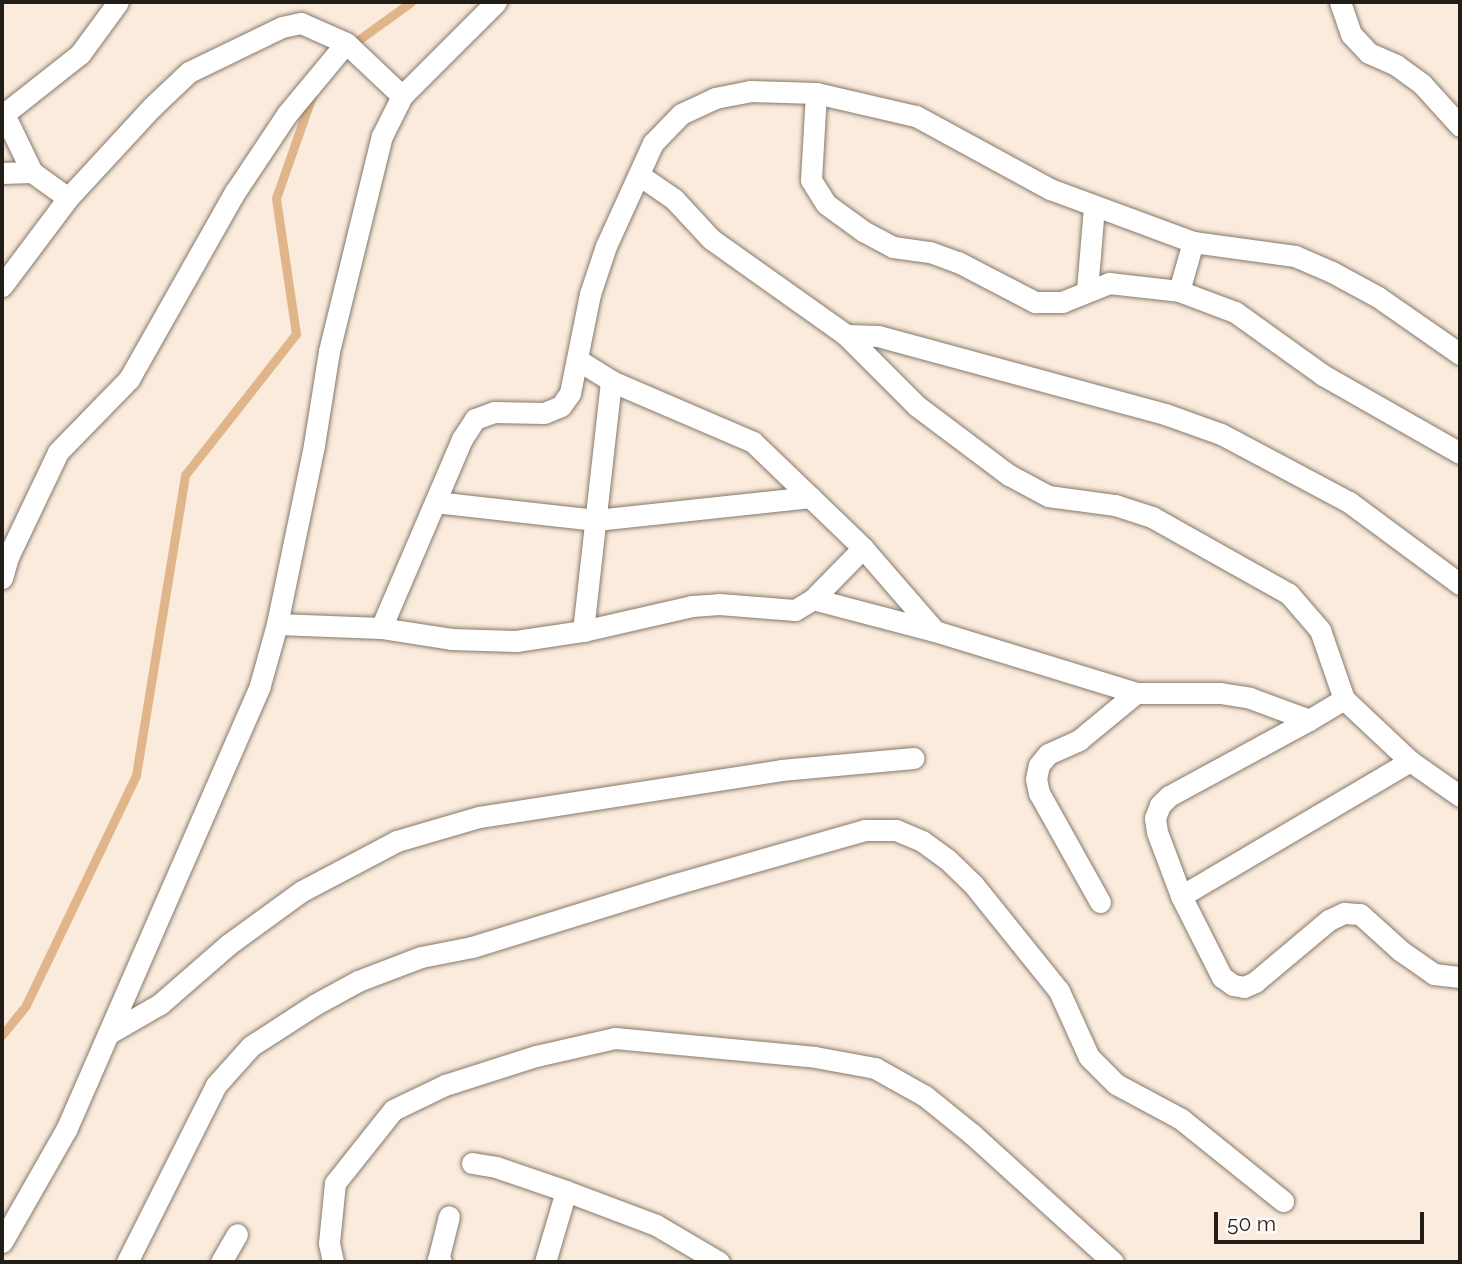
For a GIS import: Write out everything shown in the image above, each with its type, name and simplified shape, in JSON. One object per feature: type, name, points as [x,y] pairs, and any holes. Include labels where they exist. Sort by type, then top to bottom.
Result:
[{"type":"street","points":[[68,198],[32,172],[3,113],[80,54],[118,2]]},
{"type":"street","points":[[2,1242],[66,1130],[260,685],[277,624],[314,445],[329,351],[382,136],[402,96],[496,2]]},
{"type":"street","points":[[1340,2],[1351,34],[1369,53],[1396,65],[1422,84],[1460,126]]},
{"type":"street","points":[[2,286],[68,198],[152,107],[189,72],[282,27],[301,23],[346,43],[402,96]]},
{"type":"street","points":[[2,578],[8,557],[58,452],[129,379],[235,192],[287,114],[346,43]]},
{"type":"street","points":[[381,628],[462,439],[475,419],[494,412],[544,414],[561,405],[570,393],[590,294],[606,246],[653,143],[681,114],[715,98],[750,91],[816,93],[916,116],[958,137],[1003,166],[1094,206],[1193,242],[1295,256],[1378,297],[1460,354]]},
{"type":"street","points":[[816,93],[811,180],[826,204],[863,231],[894,247],[930,252],[958,262],[1035,302],[1062,302],[1110,283],[1179,291],[1234,312],[1323,375],[1460,453]]},
{"type":"street","points":[[2,173],[32,172]]},
{"type":"street","points":[[639,175],[674,199],[711,239],[846,335],[917,406],[1009,475],[1048,496],[1115,505],[1152,517],[1289,594],[1320,630],[1344,699],[1410,761],[1460,796]]},
{"type":"street","points":[[1087,290],[1094,206]]},
{"type":"street","points":[[1179,291],[1193,242]]},
{"type":"street","points":[[846,335],[891,340],[1165,414],[1221,434],[1349,502],[1460,584]]},
{"type":"street","points":[[578,360],[611,381],[753,442],[863,548],[935,631]]},
{"type":"street","points":[[583,631],[611,381]]},
{"type":"street","points":[[435,502],[596,520],[811,498]]},
{"type":"street","points":[[277,624],[381,628],[451,639],[516,641],[583,631],[692,606],[719,604],[795,610],[813,599],[863,548]]},
{"type":"street","points":[[813,599],[935,631],[1136,693],[1220,692],[1250,698],[1309,720]]},
{"type":"street","points":[[1100,902],[1040,793],[1036,779],[1039,765],[1048,754],[1079,740],[1136,693]]},
{"type":"street","points":[[1344,699],[1170,796],[1160,805],[1155,818],[1157,832],[1181,895],[1222,977],[1233,985],[1244,987],[1255,982],[1329,920],[1344,913],[1360,914],[1401,951],[1434,974],[1460,977]]},
{"type":"street","points":[[108,1034],[160,1004],[229,944],[302,891],[397,841],[479,817],[781,769],[913,758]]},
{"type":"street","points":[[1181,895],[1410,761]]},
{"type":"street","points":[[127,1262],[216,1084],[251,1046],[316,1004],[358,981],[421,957],[472,947],[672,885],[865,831],[896,830],[922,841],[947,859],[973,884],[1059,991],[1089,1058],[1116,1083],[1181,1119],[1283,1200]]},
{"type":"street","points":[[333,1262],[329,1243],[335,1183],[393,1110],[445,1085],[536,1056],[615,1038],[815,1057],[875,1068],[925,1096],[972,1134],[1113,1262]]},
{"type":"street","points":[[472,1163],[496,1167],[656,1225],[719,1262]]},
{"type":"street","points":[[545,1262],[566,1191]]},
{"type":"street","points":[[440,1262],[438,1260],[449,1216]]},
{"type":"street","points":[[221,1262],[237,1234]]},
{"type":"waterway","points":[[350,46],[411,2]]},
{"type":"waterway","points":[[2,1035],[26,1005],[136,775],[185,475],[296,334],[276,198],[313,93]]}]
